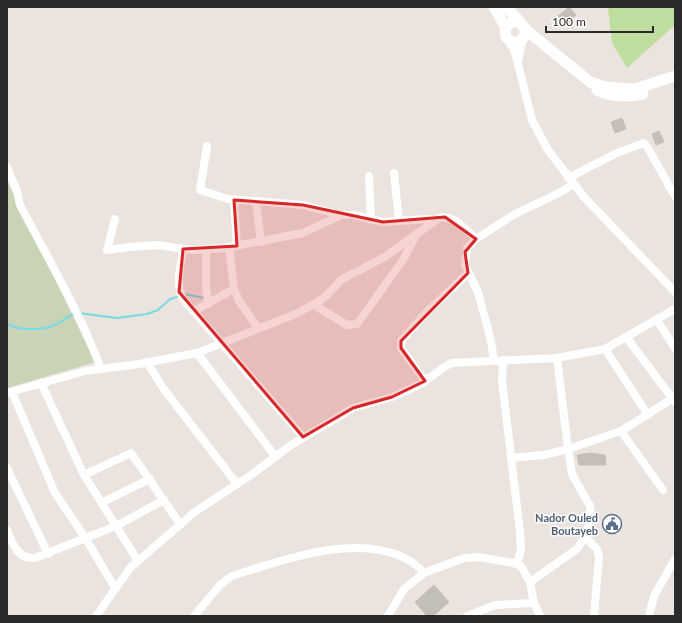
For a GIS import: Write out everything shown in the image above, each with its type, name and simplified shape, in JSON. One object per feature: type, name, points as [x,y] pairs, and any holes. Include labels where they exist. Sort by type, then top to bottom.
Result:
[{"type":"street","points":[[494,7],[506,28]]},
{"type":"street","points":[[506,7],[523,32],[577,79],[605,93],[628,96],[641,94],[675,84]]},
{"type":"street","points":[[675,76],[635,89],[605,87],[590,82],[510,23],[506,28],[505,35],[510,41],[518,62],[526,102],[536,129],[555,160],[571,181],[675,292]]},
{"type":"street","points":[[510,41],[516,42],[523,32]]},
{"type":"street","points":[[518,62],[523,32]]},
{"type":"street","points":[[494,360],[491,341],[478,292],[465,265],[467,248],[476,238],[515,214],[563,191],[571,181],[618,153],[644,143],[648,146],[658,169],[675,196]]},
{"type":"street","points":[[207,146],[200,190],[219,197],[234,200],[303,205],[341,215],[354,215],[383,222],[427,219],[435,220]]},
{"type":"street","points":[[7,167],[17,191],[20,205],[77,313],[101,369]]},
{"type":"street","points":[[394,173],[399,221]]},
{"type":"street","points":[[369,176],[371,220]]},
{"type":"street","points":[[234,200],[234,289],[239,301],[258,328]]},
{"type":"street","points":[[256,201],[261,242]]},
{"type":"street","points":[[115,220],[107,250],[148,245],[206,250],[233,247],[303,233],[341,215]]},
{"type":"street","points":[[115,588],[86,539],[55,493],[10,392],[85,371],[197,353],[223,343],[314,304],[324,298],[341,280],[386,256],[435,220],[445,217],[453,220],[476,238]]},
{"type":"street","points":[[314,304],[347,325],[357,324],[403,260],[415,236]]},
{"type":"street","points":[[183,248],[178,282],[179,292],[183,299],[223,343],[303,437]]},
{"type":"street","points":[[206,250],[206,286],[208,304]]},
{"type":"street","points":[[425,381],[401,348],[401,341],[425,314],[468,273]]},
{"type":"street","points":[[194,311],[234,289]]},
{"type":"street","points":[[96,616],[115,588],[138,560],[196,511],[303,437],[352,408],[392,397],[425,381],[452,363],[557,358],[604,349],[626,338],[675,309]]},
{"type":"street","points":[[656,319],[675,348]]},
{"type":"street","points":[[511,458],[544,455],[568,449],[621,431],[674,400],[626,338]]},
{"type":"street","points":[[604,349],[648,415]]},
{"type":"street","points":[[197,353],[275,456]]},
{"type":"street","points":[[530,582],[574,553],[585,537],[592,513],[586,496],[572,474],[557,358]]},
{"type":"street","points":[[503,360],[502,381],[507,413],[520,543],[520,554],[517,564]]},
{"type":"street","points":[[147,362],[164,388],[237,484]]},
{"type":"street","points":[[41,383],[84,475],[138,560]]},
{"type":"street","points":[[621,431],[663,490]]},
{"type":"street","points":[[84,475],[130,453],[134,456],[180,524]]},
{"type":"street","points":[[7,468],[48,554]]},
{"type":"street","points":[[101,503],[150,479]]},
{"type":"street","points":[[7,530],[15,550],[24,557],[35,558],[116,526],[164,500]]},
{"type":"street","points":[[585,537],[597,549],[599,557],[594,616]]},
{"type":"street","points":[[194,616],[221,584],[232,576],[329,549],[353,547],[377,550],[412,561],[424,573]]},
{"type":"street","points":[[388,616],[404,589],[424,573],[470,557],[479,557],[521,566],[530,582],[534,603],[540,616]]},
{"type":"street","points":[[649,616],[654,596],[675,558]]},
{"type":"street","points":[[467,616],[480,613],[495,605],[534,603]]},
{"type":"highlighted area","points":[[234,200],[303,205],[383,222],[445,217],[476,239],[465,252],[468,273],[401,341],[401,348],[425,381],[392,397],[353,408],[303,437],[179,292],[183,249],[237,246]]},
{"type":"green space","points":[[608,7],[675,7],[675,25],[627,68],[612,43]]},
{"type":"green space","points":[[7,181],[95,362],[7,388]]},
{"type":"building","points":[[569,7],[576,15],[566,24],[558,16]]},
{"type":"building","points":[[622,118],[626,129],[615,133],[611,122]]},
{"type":"building","points":[[659,131],[664,142],[656,145],[652,134]]},
{"type":"building","points":[[590,453],[605,455],[606,465],[579,465],[577,455]]},
{"type":"building","points":[[434,585],[449,602],[433,616],[427,616],[415,602]]},
{"type":"waterway","points":[[184,294],[205,298]]},
{"type":"waterway","points":[[78,313],[117,318],[147,314],[158,310],[170,299],[180,296]]},
{"type":"waterway","points":[[7,324],[25,329],[46,328],[57,324],[74,314]]},
{"type":"place","name":"Nador Ouled Boutayeb","points":[[612,524]]}]
